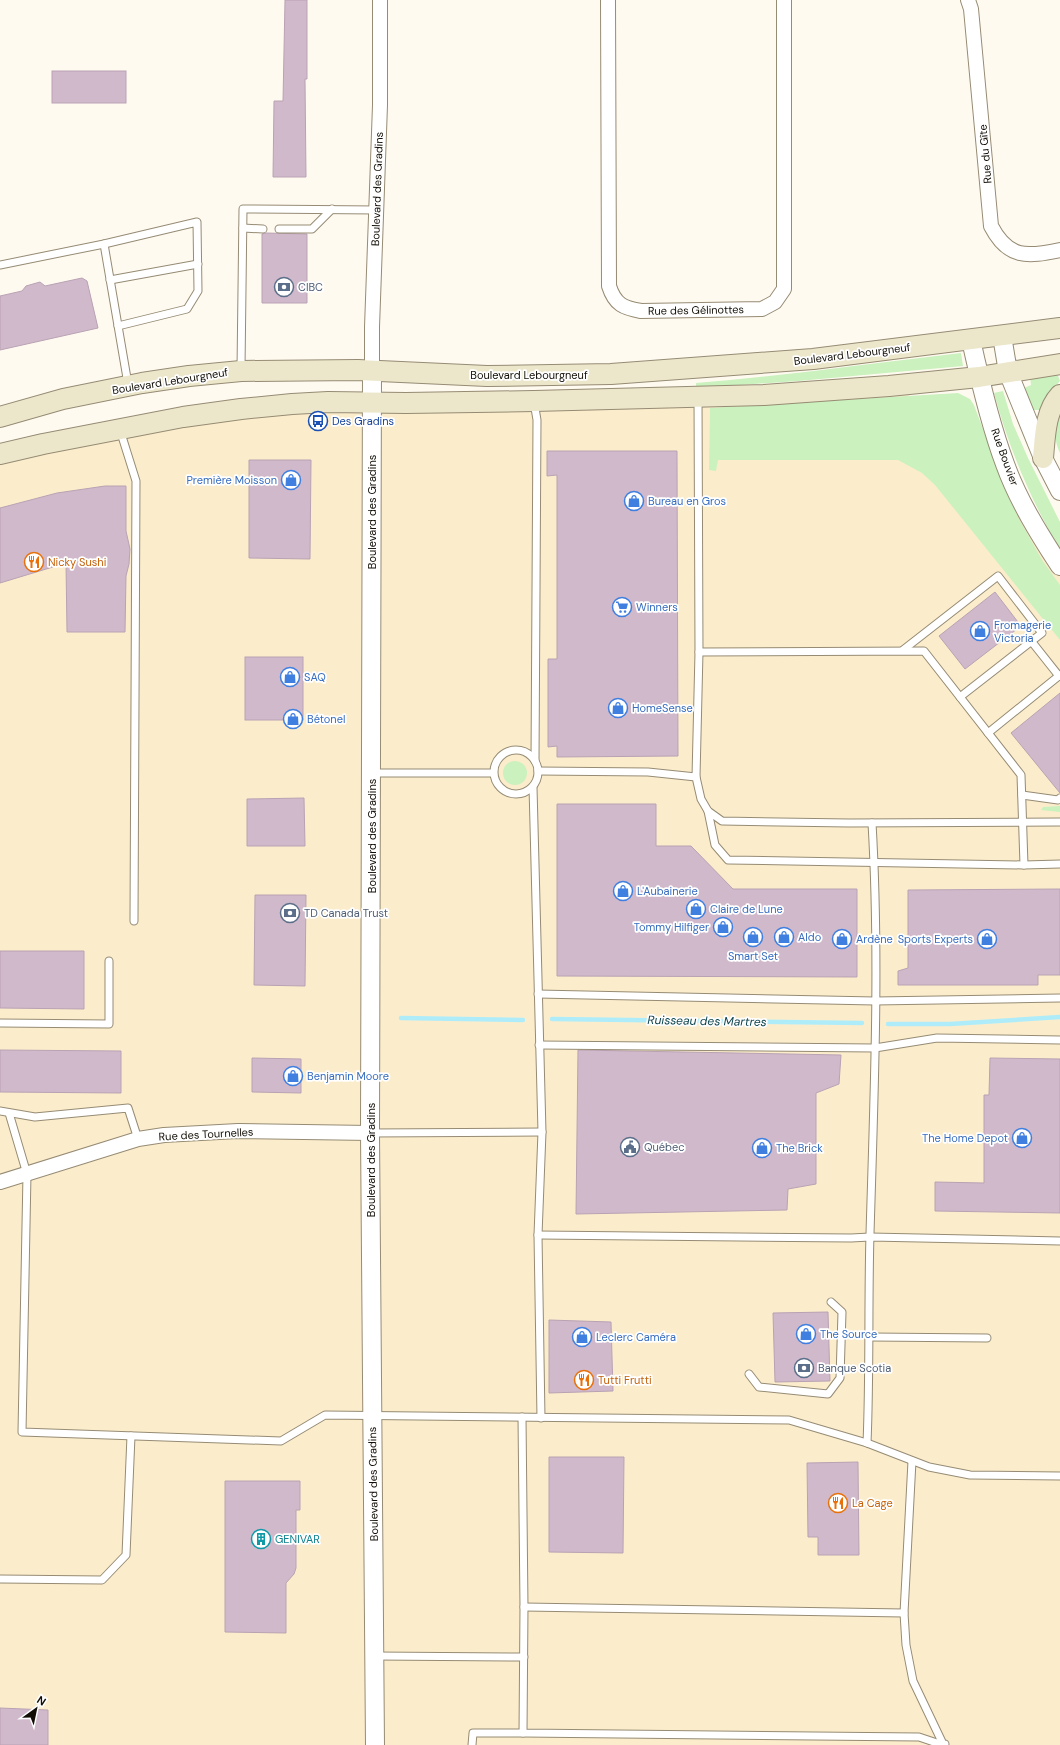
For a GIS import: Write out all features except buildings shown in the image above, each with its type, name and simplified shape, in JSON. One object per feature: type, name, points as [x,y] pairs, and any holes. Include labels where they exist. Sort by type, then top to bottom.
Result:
[{"type":"main road","name":"Boulevard Lebourgneuf","points":[[0,417],[63,400],[129,386],[189,376],[241,371],[372,371],[487,376],[611,374],[814,359],[1060,328]]},
{"type":"main road","points":[[0,454],[183,417],[240,409],[318,402],[372,402],[406,404],[764,395],[979,377],[1060,364]]},
{"type":"main road","points":[[1042,458],[1048,420],[1056,399],[1060,395]]},
{"type":"street","name":"Boulevard des Gradins","points":[[375,1745],[370,1133],[372,327],[380,105],[380,0]]},
{"type":"street","name":"Rue des Gélinottes","points":[[608,0],[609,286],[612,296],[618,304],[630,309],[641,311],[762,309],[775,302],[784,289],[784,0]]},
{"type":"street","name":"Rue du Gîte","points":[[968,0],[971,8],[991,226],[998,239],[1010,250],[1026,254],[1040,254],[1060,250]]},
{"type":"street","points":[[1002,336],[1008,372],[1042,458],[1060,491]]},
{"type":"street","name":"Rue Bouvier","points":[[971,340],[979,377],[1005,464],[1025,508],[1060,566]]},
{"type":"street","name":"Rue des Tournelles","points":[[0,1182],[138,1139],[171,1134],[238,1131],[370,1133]]},
{"type":"lane","points":[[241,371],[243,209],[377,210]]},
{"type":"lane","points":[[279,229],[312,229],[332,209]]},
{"type":"lane","points":[[0,265],[104,244],[197,222],[198,291],[188,309],[118,326]]},
{"type":"lane","points":[[243,228],[263,229]]},
{"type":"lane","points":[[104,244],[129,386]]},
{"type":"lane","points":[[110,280],[198,264]]},
{"type":"lane","points":[[698,397],[699,652],[696,777],[700,799],[708,811],[722,821],[872,823],[1060,822]]},
{"type":"lane","points":[[534,401],[537,420],[535,761],[538,771],[538,779],[532,787],[519,794],[511,794],[502,790],[497,784],[493,772],[495,762],[505,753],[512,750],[520,750],[527,753],[535,761]]},
{"type":"lane","points":[[120,429],[136,481],[134,921]]},
{"type":"lane","points":[[903,650],[998,576],[1042,633],[960,697]]},
{"type":"lane","points":[[988,733],[1060,675],[1032,642]]},
{"type":"lane","points":[[699,652],[924,651],[1021,775],[1024,823],[1024,864]]},
{"type":"lane","points":[[538,771],[648,772],[696,777]]},
{"type":"lane","points":[[372,773],[493,772]]},
{"type":"lane","points":[[532,787],[542,1132],[538,1235],[541,1418]]},
{"type":"lane","points":[[1022,795],[1058,800],[1060,798]]},
{"type":"lane","points":[[708,811],[715,845],[728,860],[1060,864]]},
{"type":"lane","points":[[867,1443],[876,977],[872,823]]},
{"type":"lane","points":[[0,1023],[108,1024],[109,961]]},
{"type":"lane","points":[[538,994],[875,1001],[1060,998]]},
{"type":"lane","points":[[539,1045],[875,1048],[937,1038],[1060,1040]]},
{"type":"lane","points":[[0,1111],[35,1117],[128,1108],[138,1139]]},
{"type":"lane","points":[[9,1113],[27,1174],[22,1432],[281,1441],[325,1415],[789,1420],[867,1443],[929,1467],[970,1474],[1060,1476]]},
{"type":"lane","points":[[370,1133],[542,1132]]},
{"type":"lane","points":[[538,1235],[870,1237],[1060,1241]]},
{"type":"lane","points":[[749,1374],[759,1387],[828,1394],[840,1378],[842,1312],[831,1302]]},
{"type":"lane","points":[[870,1337],[987,1338]]},
{"type":"lane","points":[[522,1417],[524,1607],[523,1733]]},
{"type":"lane","points":[[0,1579],[102,1580],[126,1555],[131,1436]]},
{"type":"lane","points":[[912,1461],[904,1613],[906,1645],[913,1681],[944,1745]]},
{"type":"lane","points":[[524,1607],[904,1613]]},
{"type":"lane","points":[[374,1656],[524,1658]]},
{"type":"lane","points":[[472,1745],[473,1733],[523,1733],[919,1737],[944,1745]]},
{"type":"shaded area","points":[[889,386],[947,413],[1060,566],[1060,1745],[0,1745],[0,454],[241,409]]},
{"type":"green space","points":[[961,353],[963,366],[798,381],[696,388],[696,383],[796,373]]},
{"type":"green space","points":[[1057,373],[1060,381],[1051,391],[1041,410],[1033,410],[1024,388],[1031,385],[1030,377]]},
{"type":"green space","points":[[1003,391],[1013,424],[1060,522],[1060,550],[1030,493],[1014,454],[994,393]]},
{"type":"green space","points":[[958,393],[970,399],[974,405],[1002,480],[1019,519],[1042,560],[1060,585],[1060,640],[935,485],[922,473],[898,460],[718,460],[716,471],[709,470],[710,408]]},
{"type":"green space","points":[[1060,413],[1060,453],[1056,443],[1056,433]]},
{"type":"green space","points":[[515,761],[520,762],[526,768],[526,778],[520,784],[515,785],[510,784],[504,778],[503,773],[504,768],[510,762]]},
{"type":"green space","points":[[1060,806],[1060,812],[1041,810],[1043,807]]},
{"type":"waterway","name":"Ruisseau des Martres","points":[[888,1024],[950,1024],[1060,1017]]},
{"type":"waterway","name":"Ruisseau des Martres","points":[[401,1018],[523,1020]]},
{"type":"waterway","name":"Ruisseau des Martres","points":[[552,1019],[862,1023]]},
{"type":"place","name":"CIBC","points":[[284,287]]},
{"type":"place","name":"Des Gradins","points":[[318,421]]},
{"type":"place","name":"Première Moisson","points":[[291,480]]},
{"type":"place","name":"Bureau en Gros","points":[[634,501]]},
{"type":"place","name":"Nicky Sushi","points":[[34,562]]},
{"type":"place","name":"Winners","points":[[622,607]]},
{"type":"place","name":"Fromagerie Victoria","points":[[980,631]]},
{"type":"place","name":"SAQ","points":[[290,677]]},
{"type":"place","name":"HomeSense","points":[[618,708]]},
{"type":"place","name":"Bétonel","points":[[293,719]]},
{"type":"place","name":"L'Aubainerie","points":[[623,891]]},
{"type":"place","name":"Claire de Lune","points":[[696,909]]},
{"type":"place","name":"TD Canada Trust","points":[[290,913]]},
{"type":"place","name":"Tommy Hilfiger","points":[[723,927]]},
{"type":"place","name":"Smart Set","points":[[753,937]]},
{"type":"place","name":"Aldo","points":[[784,937]]},
{"type":"place","name":"Ardène","points":[[842,939]]},
{"type":"place","name":"Sports Experts","points":[[987,939]]},
{"type":"place","name":"Benjamin Moore","points":[[293,1076]]},
{"type":"place","name":"The Home Depot","points":[[1022,1138]]},
{"type":"place","name":"Québec","points":[[630,1147]]},
{"type":"place","name":"The Brick","points":[[762,1148]]},
{"type":"place","name":"The Source","points":[[806,1334]]},
{"type":"place","name":"Leclerc Caméra","points":[[582,1337]]},
{"type":"place","name":"Banque Scotia","points":[[804,1368]]},
{"type":"place","name":"Tutti Frutti","points":[[584,1380]]},
{"type":"place","name":"La Cage","points":[[838,1503]]},
{"type":"place","name":"GENIVAR","points":[[261,1539]]}]
